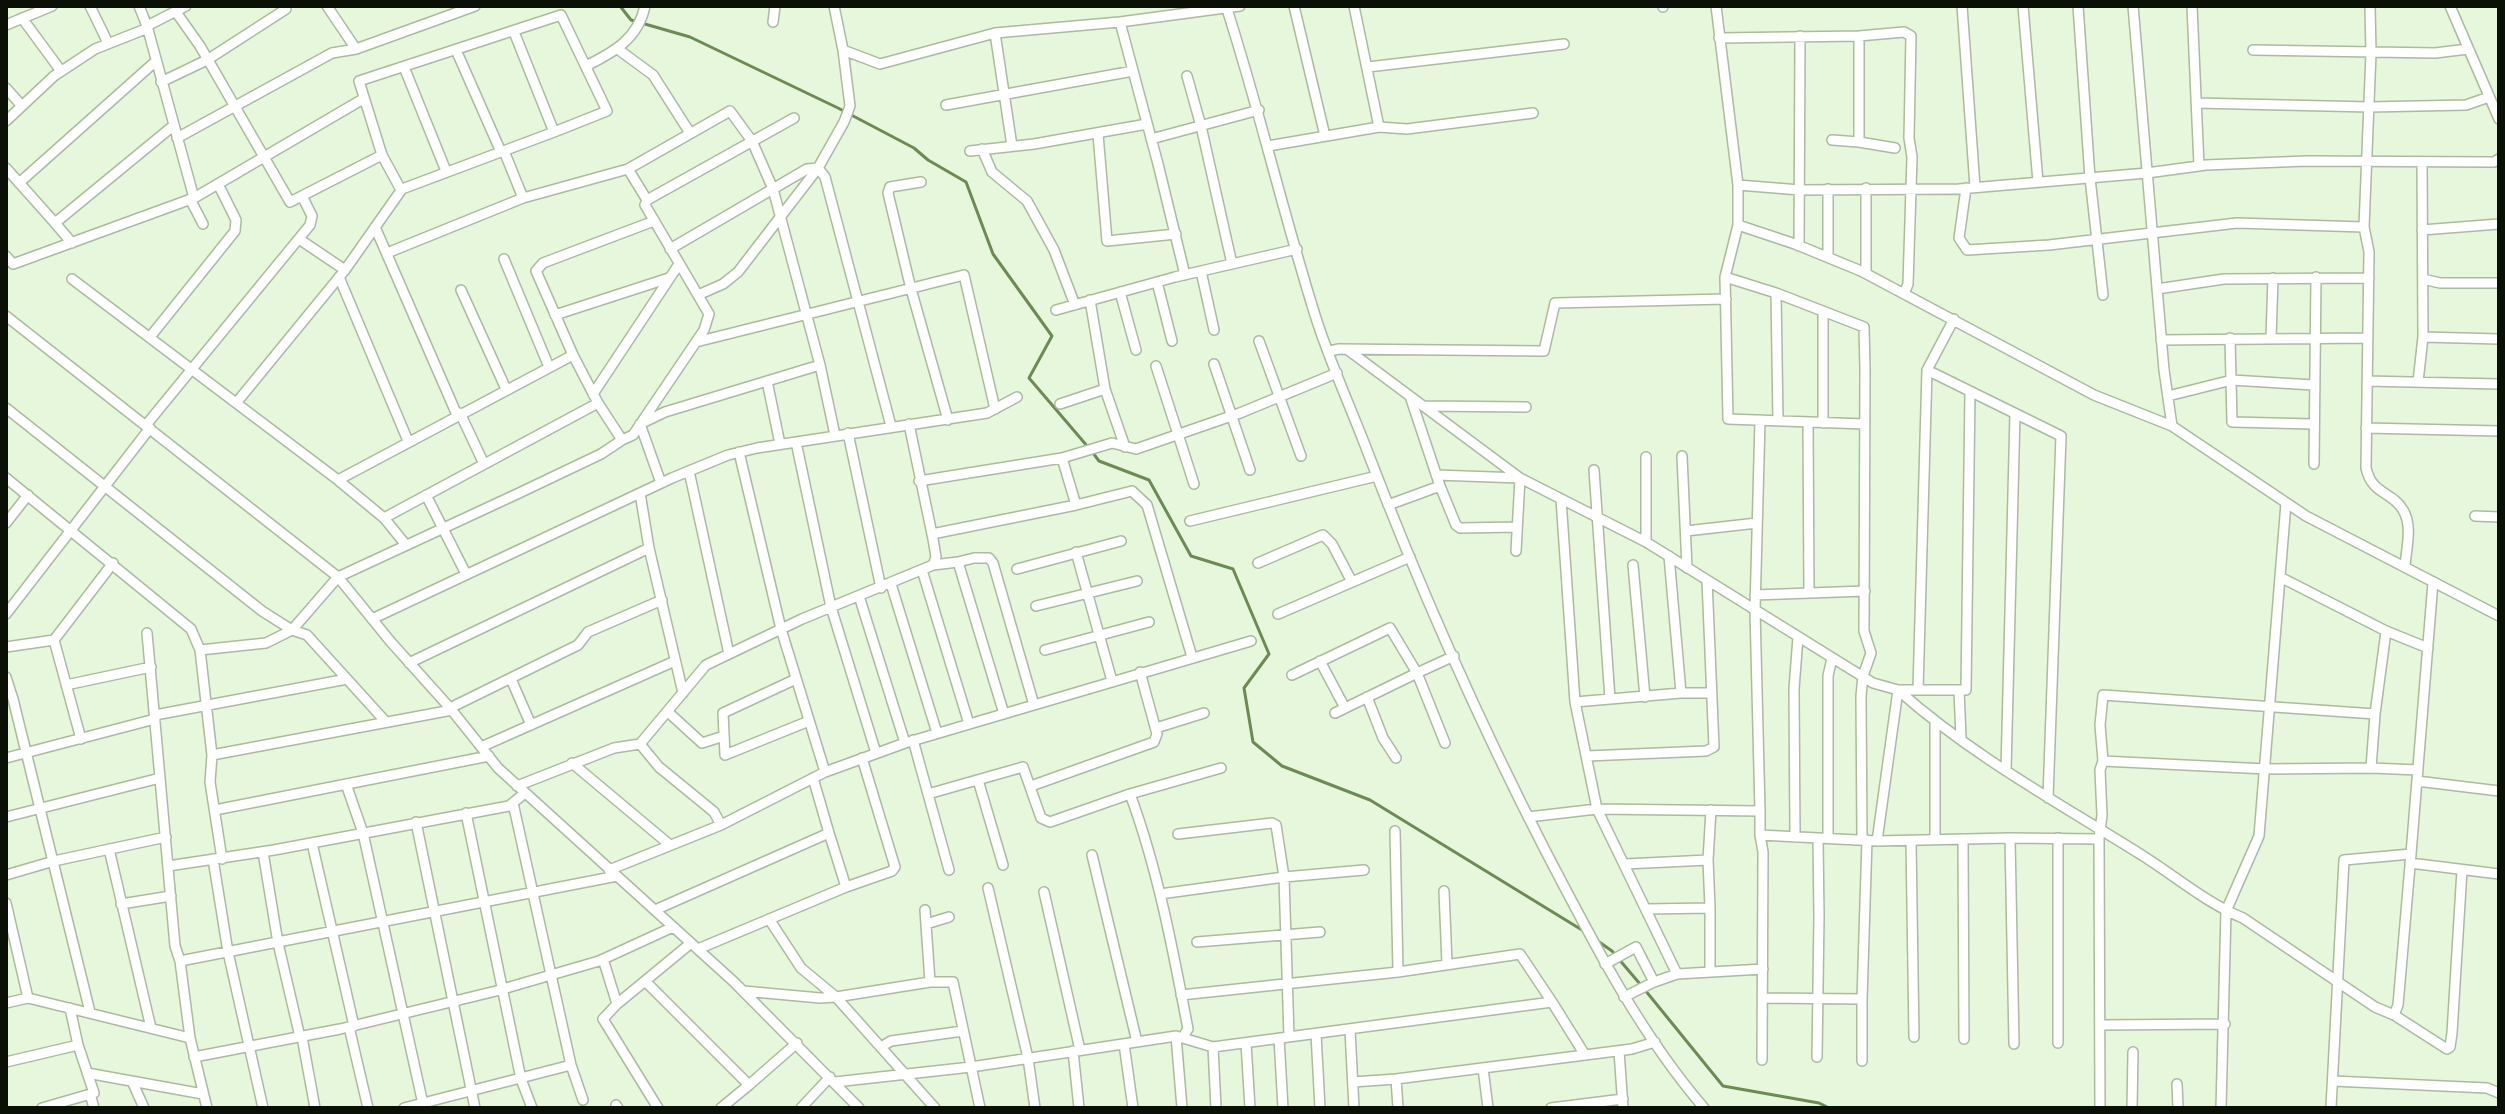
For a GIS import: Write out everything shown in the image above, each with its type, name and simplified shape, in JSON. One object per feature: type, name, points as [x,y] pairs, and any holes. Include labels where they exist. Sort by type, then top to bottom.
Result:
[{"type":"street","points":[[6,25],[52,6]]},
{"type":"street","points":[[90,6],[108,43]]},
{"type":"street","points":[[139,6],[148,27],[192,199],[203,224]]},
{"type":"street","points":[[6,121],[61,71],[95,49],[148,27],[186,6]]},
{"type":"street","points":[[327,6],[356,49]]},
{"type":"street","points":[[177,138],[332,53],[356,49],[475,6]]},
{"type":"street","points":[[773,22],[775,6]]},
{"type":"street","points":[[698,295],[723,284],[753,256],[818,168],[844,122],[850,106],[834,6]]},
{"type":"street","points":[[843,50],[880,64],[995,33],[1120,22],[1240,6]]},
{"type":"street","points":[[1294,6],[1325,136]]},
{"type":"street","points":[[1354,6],[1379,127]]},
{"type":"street","points":[[1716,6],[1738,185],[1738,225],[1725,277],[1728,419],[1865,424]]},
{"type":"street","points":[[1962,6],[1971,187],[1959,238],[1967,250],[2097,240],[2237,223],[2364,227]]},
{"type":"street","points":[[2023,6],[2038,182]]},
{"type":"street","points":[[2078,6],[2090,178],[2103,295]]},
{"type":"street","points":[[2133,6],[2161,340],[2172,426]]},
{"type":"street","points":[[2192,6],[2199,166]]},
{"type":"street","points":[[2370,6],[2370,107],[2364,227],[2369,252],[2366,468],[2369,482],[2403,508],[2409,527],[2405,567]]},
{"type":"street","points":[[2450,6],[2499,119]]},
{"type":"street","points":[[1226,7],[1259,110],[1315,316],[1410,557],[1528,817],[1595,945],[1609,962],[1624,997],[1682,1082],[1704,1108]]},
{"type":"street","points":[[161,82],[207,60],[286,9]]},
{"type":"street","points":[[586,66],[619,50],[636,31],[645,10]]},
{"type":"street","points":[[176,12],[290,202],[382,155]]},
{"type":"street","points":[[237,402],[342,273],[401,190],[607,111],[561,15],[359,81],[382,155],[401,190]]},
{"type":"street","points":[[22,18],[61,71]]},
{"type":"street","points":[[1120,22],[1185,275]]},
{"type":"street","points":[[514,32],[554,132]]},
{"type":"street","points":[[1719,38],[1859,36],[1904,32],[1911,36],[1908,284],[1904,294]]},
{"type":"street","points":[[995,33],[1012,146]]},
{"type":"street","points":[[1799,246],[1800,36]]},
{"type":"street","points":[[1859,36],[1859,142]]},
{"type":"street","points":[[1368,67],[1564,44]]},
{"type":"street","points":[[2253,50],[2435,53],[2468,49]]},
{"type":"street","points":[[456,50],[523,198]]},
{"type":"street","points":[[619,50],[653,75],[690,133]]},
{"type":"street","points":[[19,183],[156,61]]},
{"type":"street","points":[[404,67],[446,171]]},
{"type":"street","points":[[946,105],[1133,71]]},
{"type":"street","points":[[1187,76],[1232,264]]},
{"type":"street","points":[[6,88],[22,106]]},
{"type":"street","points":[[2196,103],[2370,107],[2466,105],[2489,97]]},
{"type":"street","points":[[6,256],[13,264],[192,199],[363,99]]},
{"type":"street","points":[[1151,139],[1259,110]]},
{"type":"street","points":[[387,253],[523,198],[628,169],[730,111],[752,141],[773,189],[807,313],[835,435]]},
{"type":"street","points":[[1268,146],[1379,127],[1407,129],[1533,113]]},
{"type":"street","points":[[200,650],[266,643],[292,630],[338,577],[601,454],[633,435],[704,330],[709,314],[645,205],[647,200],[794,118]]},
{"type":"street","points":[[970,151],[1098,134],[1147,124]]},
{"type":"street","points":[[55,223],[173,126]]},
{"type":"street","points":[[1098,134],[1107,241],[1176,234]]},
{"type":"street","points":[[1832,140],[1895,148]]},
{"type":"street","points":[[982,149],[992,172],[1027,201],[1054,250],[1075,305]]},
{"type":"street","points":[[1738,185],[1800,190],[1971,187],[2199,166],[2306,161],[2494,162],[2499,159]]},
{"type":"street","points":[[2418,382],[2423,337],[2422,162]]},
{"type":"street","points":[[6,168],[72,243]]},
{"type":"street","points":[[670,249],[807,169],[818,168]]},
{"type":"street","points":[[818,168],[825,177],[891,426]]},
{"type":"street","points":[[628,169],[647,200]]},
{"type":"street","points":[[921,182],[890,187],[888,193],[948,420]]},
{"type":"street","points":[[150,337],[235,231],[236,220],[218,184]]},
{"type":"street","points":[[1866,188],[1866,273]]},
{"type":"street","points":[[1828,189],[1828,257]]},
{"type":"street","points":[[6,614],[148,427],[299,239],[312,219],[302,196]]},
{"type":"street","points":[[622,440],[573,355],[536,271],[543,263],[654,221]]},
{"type":"street","points":[[2422,230],[2499,224]]},
{"type":"street","points":[[1738,225],[1866,273],[2094,395],[2172,426],[2306,516],[2499,616]]},
{"type":"street","points":[[375,227],[458,414],[484,464]]},
{"type":"street","points":[[299,239],[342,273],[408,441]]},
{"type":"street","points":[[1056,310],[1297,249]]},
{"type":"street","points":[[504,259],[549,367]]},
{"type":"street","points":[[384,518],[596,398],[679,264]]},
{"type":"street","points":[[1201,271],[1214,330]]},
{"type":"street","points":[[696,342],[964,275],[995,409]]},
{"type":"street","points":[[1725,277],[1864,327],[1864,631],[1871,653],[1863,676],[1868,840],[1862,1061]]},
{"type":"street","points":[[2314,464],[2316,277]]},
{"type":"street","points":[[555,315],[669,278]]},
{"type":"street","points":[[2271,338],[2273,278]]},
{"type":"street","points":[[2157,289],[2224,279],[2369,278]]},
{"type":"street","points":[[72,279],[338,480],[384,518],[406,545]]},
{"type":"street","points":[[2423,279],[2440,283],[2499,283]]},
{"type":"street","points":[[1157,282],[1172,341]]},
{"type":"street","points":[[461,290],[506,389]]},
{"type":"street","points":[[1120,292],[1136,350]]},
{"type":"street","points":[[1776,293],[1778,421]]},
{"type":"street","points":[[1329,351],[1544,351],[1555,303],[1726,299]]},
{"type":"street","points":[[1090,300],[1105,389],[1125,447]]},
{"type":"street","points":[[1823,311],[1823,423]]},
{"type":"street","points":[[6,316],[338,577],[521,790],[744,991],[859,1108]]},
{"type":"street","points":[[1918,690],[1927,370],[1954,319]]},
{"type":"street","points":[[2423,337],[2499,339]]},
{"type":"street","points":[[2230,338],[2232,422],[2313,424]]},
{"type":"street","points":[[2161,340],[2368,338]]},
{"type":"street","points":[[1259,341],[1301,456]]},
{"type":"street","points":[[1348,350],[1520,478],[1646,542],[1873,683],[1898,690],[1966,690],[1970,392]]},
{"type":"street","points":[[338,480],[573,355]]},
{"type":"street","points":[[1214,364],[1250,470]]},
{"type":"street","points":[[640,424],[665,412],[820,365]]},
{"type":"street","points":[[1156,366],[1194,484]]},
{"type":"street","points":[[1927,370],[2061,436],[2048,798]]},
{"type":"street","points":[[919,481],[1062,458],[1112,443],[1136,449],[1233,416],[1337,373]]},
{"type":"street","points":[[2168,396],[2232,380],[2313,385]]},
{"type":"street","points":[[767,381],[780,444]]},
{"type":"street","points":[[2367,381],[2499,384]]},
{"type":"street","points":[[1060,404],[1105,389]]},
{"type":"street","points":[[372,619],[661,483],[739,452],[987,413],[1017,397]]},
{"type":"street","points":[[1411,399],[1456,525],[1460,528],[1517,527]]},
{"type":"street","points":[[1423,406],[1526,407]]},
{"type":"street","points":[[6,408],[262,611],[292,630],[307,635],[386,722]]},
{"type":"street","points":[[2006,770],[2015,414]]},
{"type":"street","points":[[1760,420],[1755,610],[1760,835],[1763,852],[1762,1060]]},
{"type":"street","points":[[1808,423],[1809,593]]},
{"type":"street","points":[[640,424],[661,483]]},
{"type":"street","points":[[909,424],[936,557],[933,565]]},
{"type":"street","points":[[2366,428],[2499,431]]},
{"type":"street","points":[[848,433],[886,586],[937,733]]},
{"type":"street","points":[[796,442],[831,607],[876,753]]},
{"type":"street","points":[[739,452],[781,629],[825,772]]},
{"type":"street","points":[[1682,456],[1687,568]]},
{"type":"street","points":[[1646,457],[1646,542]]},
{"type":"street","points":[[1062,458],[1076,505]]},
{"type":"street","points":[[1594,470],[1610,699]]},
{"type":"street","points":[[689,471],[729,654]]},
{"type":"street","points":[[1436,475],[1520,478]]},
{"type":"street","points":[[1190,521],[1377,476]]},
{"type":"street","points":[[6,478],[191,629],[200,650],[228,952],[263,1108]]},
{"type":"street","points":[[1516,551],[1520,478]]},
{"type":"street","points":[[1388,505],[1440,486]]},
{"type":"street","points":[[932,534],[1132,491],[1147,505],[1192,657]]},
{"type":"street","points":[[640,493],[649,548],[683,693]]},
{"type":"street","points":[[6,523],[28,495]]},
{"type":"street","points":[[426,495],[466,574]]},
{"type":"street","points":[[1561,499],[1575,702],[1597,809],[1677,974]]},
{"type":"street","points":[[2221,1108],[2226,911],[2259,836],[2286,503]]},
{"type":"street","points":[[2475,516],[2499,517]]},
{"type":"street","points":[[1686,531],[1757,523]]},
{"type":"street","points":[[1258,563],[1323,535],[1332,544],[1352,582]]},
{"type":"street","points":[[1017,569],[1121,541]]},
{"type":"street","points":[[409,663],[649,548]]},
{"type":"street","points":[[1076,552],[1112,681]]},
{"type":"street","points":[[1669,556],[1681,693]]},
{"type":"street","points":[[1278,614],[1410,557]]},
{"type":"street","points":[[168,866],[263,852],[509,806],[521,790],[572,763],[614,748],[640,744],[706,665],[781,629],[933,565],[974,558],[989,558],[993,563],[1034,705]]},
{"type":"street","points":[[958,562],[1004,714]]},
{"type":"street","points":[[6,647],[54,640],[113,563]]},
{"type":"street","points":[[1633,565],[1645,697]]},
{"type":"street","points":[[922,570],[969,724]]},
{"type":"street","points":[[2280,577],[2386,631],[2428,648]]},
{"type":"street","points":[[1587,756],[1706,751],[1714,747],[1707,580]]},
{"type":"street","points":[[1036,606],[1137,581]]},
{"type":"street","points":[[2394,1015],[2398,1005],[2433,582]]},
{"type":"street","points":[[1755,595],[1865,591]]},
{"type":"street","points":[[859,596],[928,794],[949,870]]},
{"type":"street","points":[[212,755],[451,709],[578,645],[588,632],[662,600]]},
{"type":"street","points":[[1045,650],[1149,622]]},
{"type":"street","points":[[1292,675],[1390,628],[1417,673],[1445,743]]},
{"type":"street","points":[[2371,768],[2386,631]]},
{"type":"street","points":[[147,633],[175,946],[180,961],[190,1038],[207,1108]]},
{"type":"street","points":[[1795,837],[1794,689],[1798,637]]},
{"type":"street","points":[[54,640],[81,739]]},
{"type":"street","points":[[180,961],[534,893],[613,873],[670,845],[721,825],[825,772],[862,758],[909,741],[1251,641]]},
{"type":"street","points":[[1320,661],[1340,710],[1454,656]]},
{"type":"street","points":[[1817,1057],[1828,676],[1832,658]]},
{"type":"street","points":[[481,747],[675,661]]},
{"type":"street","points":[[66,685],[151,667]]},
{"type":"street","points":[[1031,786],[1151,745],[1156,738],[1156,728],[1140,672]]},
{"type":"street","points":[[6,677],[90,1012]]},
{"type":"street","points":[[6,758],[155,717],[347,679]]},
{"type":"street","points":[[511,679],[531,725]]},
{"type":"street","points":[[796,679],[723,713],[725,755],[809,721]]},
{"type":"street","points":[[1898,690],[1935,723],[2100,834],[2226,911],[2243,918],[2375,1007],[2394,1015],[2447,1049],[2450,1047],[2462,870]]},
{"type":"street","points":[[1868,840],[1898,690]]},
{"type":"street","points":[[1959,690],[1961,738]]},
{"type":"street","points":[[1575,702],[1712,693]]},
{"type":"street","points":[[2100,1108],[2100,770],[2103,761],[2100,725],[2103,695],[2375,714]]},
{"type":"street","points":[[1367,697],[1383,738],[1396,758]]},
{"type":"street","points":[[668,712],[702,743],[724,736]]},
{"type":"street","points":[[1156,728],[1204,713]]},
{"type":"street","points":[[1935,723],[1935,839]]},
{"type":"street","points":[[640,744],[659,767],[714,812],[721,825]]},
{"type":"street","points":[[215,810],[489,756]]},
{"type":"street","points":[[658,1108],[603,1019],[645,981],[694,946],[892,871],[895,867],[862,758]]},
{"type":"street","points":[[2103,761],[2266,769],[2371,768],[2499,791]]},
{"type":"street","points":[[572,763],[670,845]]},
{"type":"street","points":[[928,794],[1021,766],[1025,769],[1041,818],[1046,823],[1130,794],[1221,768]]},
{"type":"street","points":[[6,817],[160,778]]},
{"type":"street","points":[[813,778],[846,887]]},
{"type":"street","points":[[978,780],[1003,865]]},
{"type":"street","points":[[346,784],[363,833],[423,1104]]},
{"type":"street","points":[[1130,794],[1147,839],[1188,1029],[1179,1037]]},
{"type":"street","points":[[513,803],[571,1065],[583,1100]]},
{"type":"street","points":[[1528,817],[1597,809],[1760,811]]},
{"type":"street","points":[[1710,971],[1708,860],[1711,810]]},
{"type":"street","points":[[466,813],[521,1079],[532,1108]]},
{"type":"street","points":[[416,822],[475,1108]]},
{"type":"street","points":[[1178,834],[1274,824],[1277,827],[1284,877],[1286,935],[1283,1108]]},
{"type":"street","points":[[1395,831],[1398,972]]},
{"type":"street","points":[[655,910],[829,833]]},
{"type":"street","points":[[1760,835],[1911,841],[2058,838],[2100,834]]},
{"type":"street","points":[[6,875],[54,861],[166,837]]},
{"type":"street","points":[[2010,838],[2014,1044]]},
{"type":"street","points":[[2058,838],[2058,1043]]},
{"type":"street","points":[[1963,839],[1964,1039]]},
{"type":"street","points":[[1911,841],[1914,1037]]},
{"type":"street","points":[[312,843],[368,1108]]},
{"type":"street","points":[[109,849],[151,1028]]},
{"type":"street","points":[[263,852],[278,943],[315,1108]]},
{"type":"street","points":[[1092,855],[1137,1042]]},
{"type":"street","points":[[2331,1108],[2344,860],[2410,859],[2499,874]]},
{"type":"street","points":[[1625,864],[1708,860]]},
{"type":"street","points":[[1160,894],[1364,870]]},
{"type":"street","points":[[988,888],[1028,1058],[1035,1108]]},
{"type":"street","points":[[1444,891],[1447,964]]},
{"type":"street","points":[[1044,892],[1077,1050],[1079,1108]]},
{"type":"street","points":[[121,904],[171,896]]},
{"type":"street","points":[[6,903],[10,934],[28,998]]},
{"type":"street","points":[[1646,909],[1710,908]]},
{"type":"street","points":[[925,910],[930,982]]},
{"type":"street","points":[[926,924],[949,917]]},
{"type":"street","points":[[769,919],[801,968],[836,997],[935,1108]]},
{"type":"street","points":[[194,1057],[352,1026],[503,989],[603,959],[673,927]]},
{"type":"street","points":[[1197,942],[1320,932]]},
{"type":"street","points":[[1609,962],[1636,947],[1651,983]]},
{"type":"street","points":[[1181,995],[1398,972],[1520,954],[1585,1055]]},
{"type":"street","points":[[603,959],[617,1004]]},
{"type":"street","points":[[1624,997],[1677,974],[1763,969]]},
{"type":"street","points":[[645,981],[749,1085]]},
{"type":"street","points":[[744,991],[820,998],[930,982],[953,982],[980,1108]]},
{"type":"street","points":[[8,1001],[28,998],[190,1038]]},
{"type":"street","points":[[1763,998],[1862,999]]},
{"type":"street","points":[[801,1108],[833,1080],[971,1067],[1179,1037],[1213,1047],[1552,1002]]},
{"type":"street","points":[[42,1108],[94,1093],[70,1008]]},
{"type":"street","points":[[2101,1025],[2225,1024]]},
{"type":"street","points":[[1350,1030],[1354,1108]]},
{"type":"street","points":[[881,1047],[891,1041],[963,1031]]},
{"type":"street","points":[[1316,1034],[1320,1108]]},
{"type":"street","points":[[1179,1037],[1182,1108]]},
{"type":"street","points":[[1353,1082],[1619,1051],[1655,1042]]},
{"type":"street","points":[[721,1108],[797,1043]]},
{"type":"street","points":[[1246,1043],[1250,1108]]},
{"type":"street","points":[[1124,1044],[1133,1108]]},
{"type":"street","points":[[6,1062],[78,1045]]},
{"type":"street","points":[[1213,1047],[1216,1108]]},
{"type":"street","points":[[1551,1108],[1623,1104],[1619,1051]]},
{"type":"street","points":[[2132,1108],[2133,1052]]},
{"type":"street","points":[[404,1108],[571,1065]]},
{"type":"street","points":[[1483,1068],[1488,1108]]},
{"type":"street","points":[[87,1073],[203,1094]]},
{"type":"street","points":[[1396,1079],[1398,1108]]},
{"type":"street","points":[[132,1081],[144,1108]]},
{"type":"street","points":[[2333,1081],[2487,1088],[2499,1093]]},
{"type":"street","points":[[2177,1084],[2178,1108]]},
{"type":"street","points":[[90,1094],[94,1108]]},
{"type":"waterway","points":[[620,6],[631,20],[690,37],[838,108],[914,148],[966,182],[993,254],[1052,336],[1029,378],[1088,447]]},
{"type":"waterway","points":[[1093,453],[1099,461],[1149,480],[1191,556],[1233,569],[1269,654],[1244,688],[1253,742],[1282,766],[1370,800],[1582,930]]},
{"type":"waterway","points":[[1595,939],[1612,951],[1640,984]]},
{"type":"waterway","points":[[1645,990],[1723,1086],[1819,1103],[1829,1108]]}]
